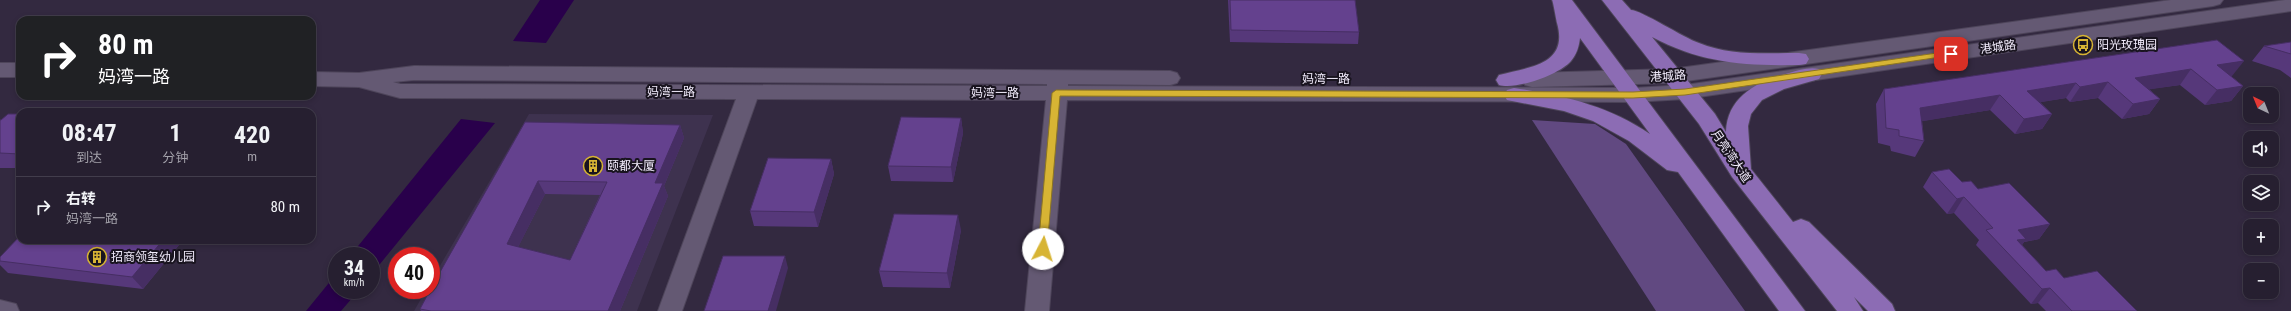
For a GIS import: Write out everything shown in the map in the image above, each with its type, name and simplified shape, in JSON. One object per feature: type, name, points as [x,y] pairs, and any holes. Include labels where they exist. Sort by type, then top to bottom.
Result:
[{"type":"main road","points":[[1561,0],[1793,311]]},
{"type":"main road","points":[[1510,87],[1556,65],[1566,50],[1570,38],[1561,0]]},
{"type":"main road","points":[[1613,0],[1631,15],[1655,31],[1702,53],[1806,66]]},
{"type":"main road","name":"月亮湾大道","points":[[1613,0],[1707,119],[1740,171],[1851,311]]},
{"type":"main road","points":[[1740,171],[1737,127],[1740,112],[1749,99],[1766,89],[1785,81],[1806,66]]},
{"type":"main road","points":[[1510,87],[1611,120],[1653,147],[1707,195]]},
{"type":"main road","points":[[1756,190],[1789,215],[1883,311]]},
{"type":"street","name":"港城路","points":[[1806,66],[2213,0]]},
{"type":"street","name":"港城路","points":[[1626,87],[1678,84],[1806,66],[2291,5]]},
{"type":"street","points":[[0,70],[16,70]]},
{"type":"street","name":"妈湾一路","points":[[316,78],[359,80],[414,73],[1057,85],[1626,87]]},
{"type":"street","name":"妈湾一路","points":[[359,80],[400,91],[750,92],[1057,85]]},
{"type":"street","points":[[1037,311],[1057,85]]},
{"type":"street","points":[[670,311],[750,92]]},
{"type":"street","points":[[0,310],[7,311]]},
{"type":"shaded area","points":[[540,0],[574,0],[546,43],[513,41]]},
{"type":"shaded area","points":[[529,114],[713,115],[637,311],[414,311],[421,299],[440,299],[440,266]]},
{"type":"shaded area","points":[[461,119],[495,123],[394,247],[388,247],[388,254],[380,264],[380,247],[357,247]]},
{"type":"shaded area","points":[[1532,120],[1595,124],[1626,144],[1745,311],[1656,311]]},
{"type":"shaded area","points":[[328,284],[328,299],[351,299],[341,311],[306,311]]},
{"type":"building","points":[[1230,0],[1355,0],[1359,32],[1231,30]]},
{"type":"building","points":[[2217,40],[2244,61],[2217,65],[2243,86],[2217,90],[2191,69],[2135,78],[2160,99],[2133,104],[2108,82],[2080,87],[2076,83],[2027,91],[2052,114],[2024,119],[2000,95],[1920,108],[1924,141],[1899,136],[1899,130],[1886,128],[1884,89]]},
{"type":"building","points":[[2291,42],[2291,54],[2264,46]]},
{"type":"building","points":[[8,114],[16,114],[16,154],[0,153],[1,120]]},
{"type":"building","points":[[901,117],[961,118],[951,167],[888,166]]},
{"type":"building","points":[[525,122],[680,125],[655,183],[663,183],[608,311],[431,311],[420,309],[425,299],[440,299],[440,272]],"holes":[[[538,181],[607,182],[570,260],[507,244]]]},
{"type":"building","points":[[768,158],[831,159],[814,212],[750,211]]},
{"type":"building","points":[[1949,169],[1962,182],[1971,181],[1978,189],[2009,183],[2050,224],[2018,230],[2026,239],[2017,240],[2046,271],[2056,269],[2064,278],[2097,271],[2137,311],[2072,311],[2050,288],[2042,289],[1986,230],[1993,228],[1964,197],[1957,199],[1932,172]]},
{"type":"building","points":[[894,214],[958,215],[947,273],[879,271]]},
{"type":"building","points":[[16,240],[16,244],[160,244],[132,277],[0,261],[0,257]]},
{"type":"building","points":[[723,256],[785,256],[768,311],[704,311]]},
{"type":"place","name":"阳光玫瑰园","points":[[2083,45]]},
{"type":"place","name":"颐都大厦","points":[[593,166]]},
{"type":"place","name":"招商领玺幼儿园","points":[[97,257]]},
{"type":"route","points":[[1043,249],[1056,93],[1633,95],[1685,92],[1951,54]]}]
